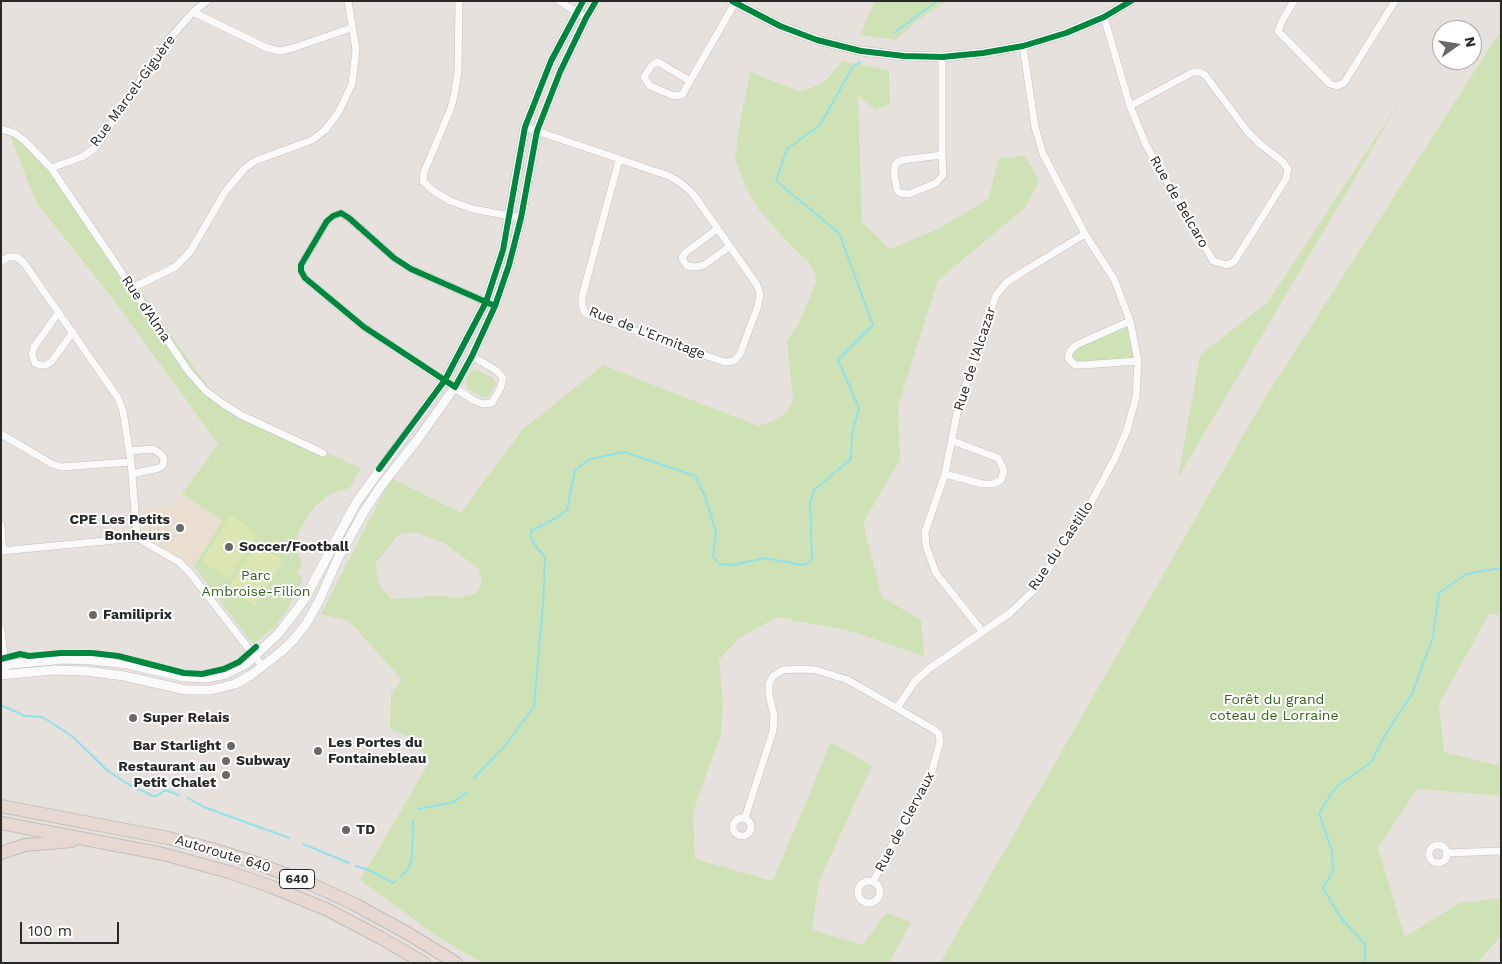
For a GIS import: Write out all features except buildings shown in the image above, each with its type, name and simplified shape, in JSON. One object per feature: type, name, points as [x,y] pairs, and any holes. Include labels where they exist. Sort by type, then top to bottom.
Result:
[{"type":"highway","name":"Autoroute 640","points":[[1,806],[168,838],[254,862],[354,904],[404,930],[456,963]]},
{"type":"highway","name":"Autoroute 640","points":[[1,823],[195,862],[272,887],[346,919],[424,963]]},
{"type":"highway","points":[[1,853],[32,844],[92,840]]},
{"type":"street","name":"Rue Marcel-Giguère","points":[[51,168],[82,157],[95,148],[165,44],[193,12],[207,1]]},
{"type":"street","points":[[132,288],[175,267],[190,252],[226,192],[244,169],[255,161],[312,140],[325,130],[338,113],[352,84],[356,50],[348,1]]},
{"type":"street","points":[[459,1],[456,91],[451,108],[424,172],[423,180],[432,190],[450,201],[473,209],[521,218]]},
{"type":"street","points":[[559,1],[586,18]]},
{"type":"street","points":[[1,630],[4,675],[54,670],[86,671],[124,676],[183,690],[200,692],[216,690],[235,684],[251,675],[282,651],[306,624],[338,558],[365,510],[455,387],[472,356],[490,304],[503,250],[525,127],[551,60],[583,1]]},
{"type":"street","points":[[3,664],[64,659],[92,660],[128,664],[196,679],[226,674],[246,664],[279,633],[304,600],[356,503],[445,380],[490,304],[509,265],[521,218],[537,131],[560,72],[596,1]]},
{"type":"street","points":[[690,81],[658,62],[652,64],[644,77],[650,86],[674,96],[682,96],[734,2],[780,26],[816,40],[861,51],[904,56],[942,57],[1024,46],[1066,33],[1104,17],[1131,1]]},
{"type":"street","points":[[1294,1],[1278,31],[1330,84],[1337,86],[1344,82],[1395,1]]},
{"type":"street","points":[[193,12],[267,48],[280,51],[351,28]]},
{"type":"street","name":"Rue de Belcaro","points":[[1104,17],[1130,106],[1146,145],[1213,261],[1227,265],[1234,262],[1286,179],[1288,170],[1283,162],[1247,131],[1206,75],[1200,72],[1193,72],[1130,106]]},
{"type":"street","name":"Rue du Castillo","points":[[897,708],[922,674],[1010,612],[1035,589],[1087,510],[1115,458],[1127,430],[1136,397],[1138,360],[1130,321],[1114,279],[1085,234],[1043,154],[1035,127],[1024,46]]},
{"type":"street","points":[[942,57],[943,174],[936,183],[909,194],[904,194],[897,190],[894,173],[895,165],[898,162],[942,155]]},
{"type":"street","name":"Rue de L'Ermitage","points":[[525,127],[669,176],[681,183],[694,195],[757,285],[760,293],[758,306],[740,354],[734,361],[724,362],[585,313],[582,306],[582,297],[619,160]]},
{"type":"street","name":"Rue d'Alma","points":[[1,129],[14,133],[24,140],[51,168],[189,372],[206,391],[242,415],[323,453]]},
{"type":"street","points":[[472,356],[497,371],[503,378],[501,387],[492,403],[483,404],[364,327],[305,278],[301,271],[301,265],[327,221],[341,213],[394,258],[411,269],[490,304]]},
{"type":"street","points":[[717,229],[684,253],[682,258],[687,266],[696,268],[704,265],[729,247]]},
{"type":"street","name":"Rue de l'Alcazar","points":[[982,631],[936,573],[926,546],[925,532],[946,474],[959,405],[996,295],[1008,282],[1024,271],[1085,234]]},
{"type":"street","points":[[1,261],[9,257],[17,257],[24,263],[118,398],[123,411],[131,462],[137,538]]},
{"type":"street","points":[[59,312],[34,347],[32,355],[35,362],[40,366],[51,362],[73,332]]},
{"type":"street","points":[[1130,321],[1076,344],[1070,351],[1068,358],[1075,365],[1138,360]]},
{"type":"street","points":[[1,434],[52,464],[61,467],[131,462]]},
{"type":"street","points":[[946,474],[983,484],[993,484],[1000,480],[1004,470],[998,458],[953,440]]},
{"type":"street","points":[[129,451],[153,448],[162,454],[164,459],[163,465],[159,468],[132,474]]},
{"type":"street","points":[[1,525],[2,551],[137,538],[178,562],[190,573],[263,666]]},
{"type":"street","name":"Rue de Clervaux","points":[[745,818],[772,731],[774,716],[769,689],[772,676],[783,670],[800,669],[816,670],[848,680],[933,729],[939,734],[940,742],[930,778],[873,882]]},
{"type":"street","points":[[1446,853],[1501,851]]},
{"type":"shaded area","name":"CPE Les Petits Bonheurs","points":[[182,494],[223,521],[194,566],[141,535],[139,507],[174,506]]},
{"type":"green space","points":[[875,1],[947,1],[916,21],[896,40],[860,35]]},
{"type":"green space","name":"Forêt du grand coteau de Lorraine","points":[[1501,30],[1501,615],[1489,614],[1439,704],[1444,752],[1501,766],[1501,796],[1417,789],[1378,848],[1405,937],[1459,903],[1501,898],[1501,936],[1477,963],[940,963],[1263,401],[1475,70],[1482,70],[1482,60]]},
{"type":"green space","points":[[843,61],[889,70],[890,104],[876,110],[858,95],[862,222],[890,249],[938,229],[988,199],[999,158],[1025,156],[1039,181],[1025,208],[938,280],[898,406],[900,460],[863,523],[882,597],[921,620],[924,656],[854,632],[777,617],[738,639],[719,660],[723,704],[721,734],[693,812],[695,859],[773,881],[831,742],[872,766],[819,881],[812,930],[863,945],[886,913],[911,922],[889,963],[483,963],[440,938],[360,880],[430,761],[412,738],[390,729],[391,693],[402,680],[349,621],[321,614],[391,478],[461,513],[522,430],[603,365],[758,426],[775,420],[787,412],[793,401],[787,340],[800,322],[816,281],[815,273],[806,259],[794,249],[759,210],[750,195],[735,160],[739,127],[750,72],[801,92],[823,83]],"holes":[[[416,532],[444,543],[479,569],[482,583],[475,594],[456,598],[432,595],[391,599],[379,584],[375,564],[398,535]]]},
{"type":"green space","points":[[1405,93],[1178,478],[1200,355],[1268,302]]},
{"type":"green space","name":"Parc Ambroise-Filion","points":[[7,127],[20,132],[52,166],[217,400],[240,415],[361,468],[350,488],[332,493],[315,506],[300,529],[296,543],[302,568],[297,572],[303,578],[287,610],[275,627],[253,644],[194,566],[223,521],[182,494],[218,444],[113,299],[36,202]]},
{"type":"green space","points":[[1130,321],[1138,361],[1082,365],[1068,358],[1070,351]]},
{"type":"green space","points":[[478,370],[494,379],[496,384],[487,397],[482,397],[468,389],[466,381],[472,371]]},
{"type":"green space","name":"Soccer/Football","points":[[230,515],[257,533],[229,579],[202,561]]},
{"type":"green space","name":"Soccer/Football","points":[[256,543],[283,560],[255,606],[228,589]]},
{"type":"waterway","points":[[894,33],[937,1]]},
{"type":"waterway","points":[[474,778],[504,747],[534,707],[545,557],[532,541],[531,531],[558,517],[567,510],[575,470],[590,459],[624,452],[695,476],[705,496],[716,532],[713,556],[719,564],[733,565],[764,558],[803,565],[809,563],[812,558],[810,504],[814,490],[851,459],[852,434],[859,408],[838,360],[873,325],[839,233],[776,181],[787,149],[820,125],[852,68],[860,62]]},
{"type":"waterway","points":[[1364,963],[1365,944],[1340,917],[1323,888],[1333,871],[1332,851],[1319,813],[1335,788],[1371,762],[1384,737],[1412,694],[1433,637],[1439,593],[1466,574],[1501,568]]},
{"type":"waterway","points":[[1,705],[25,716],[42,717],[49,721],[73,737],[108,771],[128,784],[153,796],[157,796],[165,790],[179,795]]},
{"type":"waterway","points":[[419,809],[454,802],[468,792]]},
{"type":"waterway","points":[[188,798],[204,807],[289,838]]},
{"type":"waterway","points":[[400,877],[407,871],[412,860],[413,821]]},
{"type":"waterway","points":[[303,844],[349,863]]},
{"type":"waterway","points":[[356,866],[371,871],[393,883],[396,881]]},
{"type":"cycle path","points":[[379,469],[445,380],[486,302],[503,250],[525,127],[551,61],[583,1]]},
{"type":"cycle path","points":[[495,306],[411,269],[394,258],[341,213],[327,221],[301,265],[301,271],[305,278],[364,327],[455,387],[472,356],[495,306],[509,265],[521,218],[537,131],[560,72],[596,1]]},
{"type":"cycle path","points":[[732,1],[780,26],[817,40],[861,51],[904,56],[942,57],[983,53],[1023,46],[1066,33],[1104,17],[1131,1]]},
{"type":"cycle path","points":[[1,659],[20,654],[29,656],[92,653],[118,656],[184,673],[202,674],[224,669],[239,662],[256,647]]},
{"type":"place","name":"CPE Les Petits Bonheurs","points":[[180,528]]},
{"type":"place","name":"Soccer/Football","points":[[229,547]]},
{"type":"place","name":"Familiprix","points":[[93,615]]},
{"type":"place","name":"Super Relais","points":[[133,718]]},
{"type":"place","name":"Bar Starlight","points":[[231,746]]},
{"type":"place","name":"Les Portes du Fontainebleau","points":[[318,751]]},
{"type":"place","name":"Subway","points":[[226,761]]},
{"type":"place","name":"Restaurant au Petit Chalet","points":[[226,775]]},
{"type":"place","name":"TD","points":[[346,830]]}]
